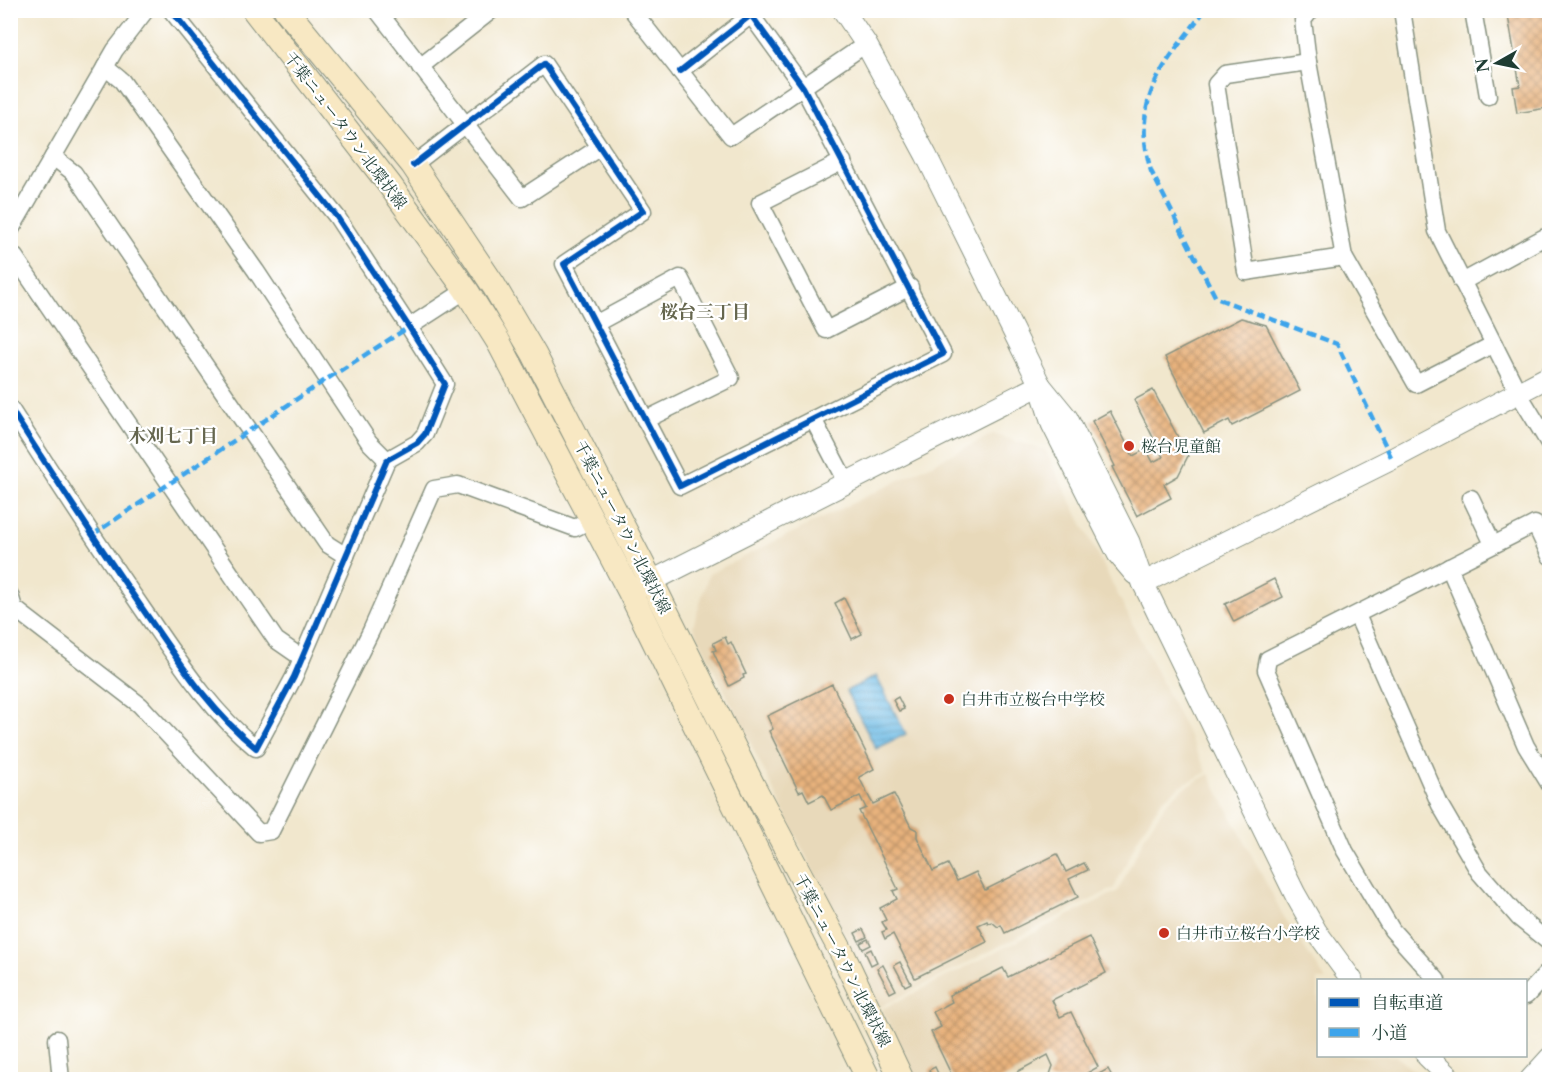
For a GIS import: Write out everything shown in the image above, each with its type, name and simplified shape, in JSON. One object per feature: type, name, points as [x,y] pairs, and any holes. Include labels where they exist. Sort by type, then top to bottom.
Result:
[{"type":"main road","name":"千葉ニュータウン北環状線","points":[[254,10],[376,167],[466,290],[498,341],[630,592],[869,1080]]},
{"type":"main road","name":"千葉ニュータウン北環状線","points":[[286,10],[413,165],[494,286],[534,354],[753,786],[843,955],[902,1080]]},
{"type":"street","points":[[10,231],[115,50],[146,10]]},
{"type":"street","points":[[10,408],[92,535],[198,690],[232,729],[256,748],[303,658],[387,460],[417,443],[425,434],[445,384],[337,217],[171,10]]},
{"type":"street","points":[[377,10],[522,198],[600,147]]},
{"type":"street","points":[[420,67],[492,10]]},
{"type":"street","points":[[632,10],[731,136],[866,44]]},
{"type":"street","points":[[843,10],[866,44],[926,155],[1040,385],[1052,424],[1118,554],[1143,583],[1294,894],[1316,931],[1351,979]]},
{"type":"street","points":[[1311,10],[1303,20],[1308,62],[1344,257],[1416,384],[1494,344]]},
{"type":"street","points":[[1402,10],[1437,231],[1519,394],[1550,445]]},
{"type":"street","points":[[1473,10],[1488,96]]},
{"type":"street","points":[[413,165],[544,64],[643,211],[564,264],[680,486],[944,354],[803,87],[751,15],[680,71]]},
{"type":"street","points":[[1308,62],[1225,74],[1216,84],[1246,272],[1344,257]]},
{"type":"street","points":[[105,67],[122,81],[256,271],[369,442],[387,460]]},
{"type":"street","points":[[53,156],[74,173],[327,544],[346,556]]},
{"type":"street","points":[[843,161],[760,203],[826,330],[909,287]]},
{"type":"street","points":[[1462,282],[1544,238],[1550,245]]},
{"type":"street","points":[[10,254],[15,257],[276,640],[303,658]]},
{"type":"street","points":[[595,324],[680,278],[731,378],[645,420]]},
{"type":"street","points":[[410,327],[466,290]]},
{"type":"street","points":[[1143,583],[1519,394],[1550,376]]},
{"type":"street","points":[[630,592],[1040,385]]},
{"type":"street","points":[[813,419],[847,484]]},
{"type":"street","points":[[10,595],[15,608],[140,705],[259,832],[271,831],[371,631],[434,489],[458,485],[575,528],[591,520]]},
{"type":"street","points":[[1471,498],[1493,544]]},
{"type":"street","points":[[1435,979],[1392,930],[1345,851],[1266,670],[1268,659],[1535,524],[1550,556]]},
{"type":"street","points":[[1449,567],[1526,746],[1550,785]]},
{"type":"street","points":[[1357,615],[1440,805],[1479,872],[1519,918],[1550,944]]},
{"type":"street","points":[[1527,995],[1550,970]]},
{"type":"street","points":[[57,1039],[61,1080]]},
{"type":"street","points":[[1428,1057],[1452,1080]]},
{"type":"street","points":[[1530,1080],[1550,1058]]},
{"type":"shaded area","name":"白井市立桜台中学校","points":[[993,434],[1045,450],[1207,772],[1180,786],[1162,800],[1141,832],[1114,888],[880,1007],[693,626],[709,574]]},
{"type":"shaded area","name":"白井市立桜台小学校","points":[[1209,774],[1284,917],[1325,979],[1317,979],[1317,1057],[1397,1057],[1423,1079],[915,1079],[882,1009],[1118,891],[1145,836],[1166,804],[1181,790]]},
{"type":"water","points":[[876,676],[906,734],[876,749],[846,691]]},
{"type":"building","points":[[1507,10],[1544,10],[1550,42],[1550,98],[1545,99],[1547,108],[1517,113],[1513,87],[1520,86]]},
{"type":"building","points":[[1241,318],[1266,325],[1300,391],[1232,426],[1229,420],[1204,433],[1165,357]]},
{"type":"building","points":[[1153,390],[1188,456],[1178,476],[1164,484],[1171,498],[1137,516],[1092,421],[1110,411],[1133,456],[1146,449],[1153,462],[1163,457],[1134,400]]},
{"type":"building","points":[[1274,579],[1283,597],[1234,622],[1225,604]]},
{"type":"building","points":[[844,598],[862,634],[852,639],[835,603]]},
{"type":"building","points":[[725,637],[728,644],[731,642],[746,674],[743,675],[744,678],[729,686],[713,651],[716,650],[713,643]]},
{"type":"building","points":[[832,684],[874,769],[859,777],[870,799],[873,804],[894,794],[911,827],[917,830],[917,837],[933,871],[948,864],[957,881],[976,872],[985,890],[1057,854],[1066,872],[1084,863],[1088,870],[1069,879],[1078,897],[1005,933],[1001,925],[998,927],[992,922],[987,921],[978,925],[987,942],[915,978],[893,934],[885,939],[882,932],[887,930],[882,922],[886,920],[880,908],[897,899],[893,891],[898,889],[859,811],[866,808],[860,796],[831,810],[823,795],[809,802],[803,790],[799,792],[769,731],[773,729],[767,716]]},
{"type":"building","points":[[898,697],[904,709],[899,711],[893,700]]},
{"type":"building","points":[[863,929],[867,937],[859,941],[855,933]]},
{"type":"building","points":[[1089,937],[1106,973],[1052,1000],[1060,1017],[1071,1012],[1098,1067],[1087,1073],[1090,1079],[1108,1069],[1114,1080],[1048,1080],[1053,1066],[1048,1055],[1002,1080],[954,1080],[931,1032],[941,1027],[933,1012],[952,1002],[949,995],[1003,968],[1008,977]]},
{"type":"building","points":[[868,939],[871,945],[863,949],[860,943]]},
{"type":"building","points":[[871,949],[877,962],[871,965],[865,952]]},
{"type":"building","points":[[900,962],[911,983],[905,986],[894,965]]},
{"type":"building","points":[[883,965],[896,990],[890,993],[877,968]]},
{"type":"building","points":[[935,1067],[941,1080],[933,1080],[929,1070]]},
{"type":"marked path","points":[[1205,10],[1164,66],[1148,102],[1145,123],[1151,171],[1216,298],[1337,344],[1392,459]]},
{"type":"marked path","points":[[92,535],[409,327]]},
{"type":"cycle path","points":[[10,408],[93,536],[182,666],[223,717],[256,748],[294,677],[387,460],[417,443],[425,434],[445,384],[337,217],[171,10]]},
{"type":"cycle path","points":[[413,165],[544,64],[643,211],[564,264],[680,486],[943,354],[803,87],[751,15],[680,71]]},
{"type":"place","name":"桜台児童館","points":[[1129,446]]},
{"type":"place","name":"白井市立桜台中学校","points":[[949,699]]},
{"type":"place","name":"白井市立桜台小学校","points":[[1164,933]]},
{"type":"district","name":"桜台三丁目","points":[[705,312]]},
{"type":"district","name":"木刈七丁目","points":[[173,436]]}]
